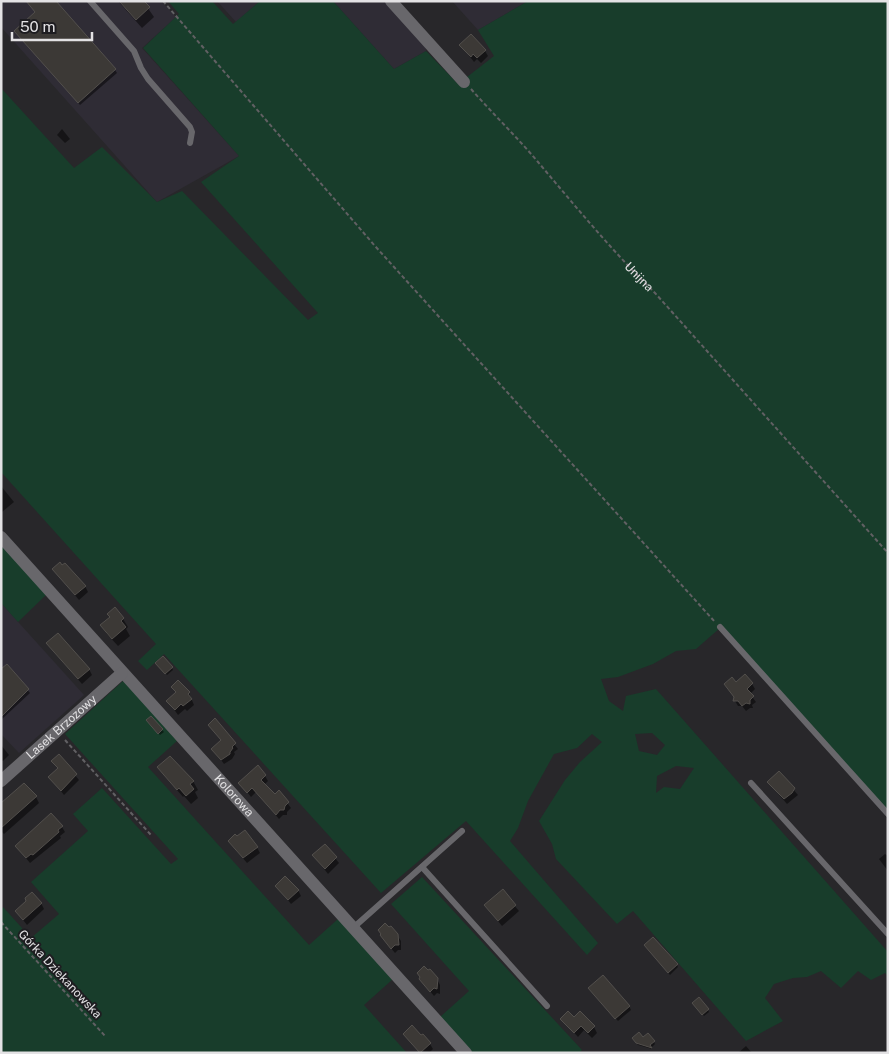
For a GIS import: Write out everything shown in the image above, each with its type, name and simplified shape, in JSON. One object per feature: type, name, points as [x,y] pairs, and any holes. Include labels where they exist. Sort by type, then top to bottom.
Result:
[{"type":"street","points":[[391,1],[464,82]]},
{"type":"street","name":"Kolorowa","points":[[1,537],[466,1053]]},
{"type":"street","name":"Lasek Brzozowy","points":[[1,781],[122,673]]},
{"type":"lane","points":[[90,1],[134,51],[148,79],[190,127],[192,132],[190,143]]},
{"type":"lane","points":[[720,628],[888,814]]},
{"type":"lane","points":[[751,783],[888,934]]},
{"type":"lane","points":[[353,928],[462,831]]},
{"type":"lane","points":[[422,867],[547,1006]]},
{"type":"path","points":[[163,1],[374,246],[720,628]]},
{"type":"path","name":"Unijna","points":[[464,82],[538,163],[637,277],[655,293],[888,553]]},
{"type":"path","points":[[57,731],[150,835]]},
{"type":"path","name":"Górka Dziekanowska","points":[[1,922],[106,1037]]},
{"type":"shaded area","points":[[1,1],[161,1],[176,17],[142,48],[239,156],[157,202],[1,27]]},
{"type":"shaded area","points":[[217,1],[260,1],[236,22]]},
{"type":"shaded area","points":[[333,1],[388,1],[425,43],[426,51],[394,69]]},
{"type":"shaded area","points":[[452,1],[528,1],[478,30]]},
{"type":"shaded area","points":[[1,603],[84,695],[19,753],[1,734]]},
{"type":"green space","points":[[168,1],[212,1],[233,24],[260,1],[333,1],[394,69],[426,51],[458,84],[494,56],[478,30],[528,1],[888,1],[888,814],[720,628],[696,649],[676,651],[653,664],[618,677],[601,679],[609,701],[623,711],[626,696],[656,689],[888,952],[888,976],[885,973],[871,980],[858,971],[841,988],[821,971],[807,977],[793,978],[774,984],[765,998],[783,1021],[746,1041],[633,911],[617,924],[556,859],[552,844],[539,821],[565,780],[580,762],[602,742],[592,734],[577,748],[554,754],[528,801],[518,828],[510,841],[598,943],[587,955],[466,821],[381,893],[164,654],[147,670],[138,661],[156,644],[1,472],[1,88],[74,168],[102,147],[157,202],[182,191],[308,320],[318,313],[201,182],[239,156],[143,48],[179,14]],"holes":[[[652,733],[665,745],[657,755],[639,751],[635,734]],[[676,766],[694,768],[680,789],[664,787],[656,793],[657,776]]]},
{"type":"green space","points":[[1,545],[47,594],[18,622],[1,603]]},
{"type":"green space","points":[[124,680],[177,741],[148,767],[309,945],[338,919],[393,979],[364,1005],[407,1053],[128,1053],[127,1051],[126,1053],[1,1053],[1,910],[3,907],[31,938],[59,914],[31,882],[88,831],[73,814],[102,788],[171,864],[178,859],[65,734]]},
{"type":"green space","points":[[422,877],[582,1050],[579,1053],[473,1053],[440,1017],[469,991],[391,904]]},
{"type":"building","points":[[26,1],[56,1],[116,69],[78,103],[14,31],[35,12]]},
{"type":"building","points":[[119,1],[144,1],[150,7],[136,20]]},
{"type":"building","points":[[471,34],[486,50],[477,58],[473,54],[471,57],[459,45]]},
{"type":"building","points":[[60,562],[62,565],[65,563],[86,586],[75,595],[52,569]]},
{"type":"building","points":[[115,607],[124,618],[121,621],[126,627],[112,639],[100,625],[110,617],[107,614]]},
{"type":"building","points":[[58,633],[90,669],[78,679],[46,643]]},
{"type":"building","points":[[163,656],[173,667],[165,674],[155,663]]},
{"type":"building","points":[[7,664],[29,689],[1,717],[1,669]]},
{"type":"building","points":[[745,674],[753,683],[747,689],[754,696],[750,700],[750,704],[746,703],[742,706],[738,701],[733,701],[734,697],[724,684],[732,677],[736,682]]},
{"type":"building","points":[[178,680],[190,692],[188,694],[192,699],[183,706],[181,704],[175,710],[166,701],[176,692],[171,687]]},
{"type":"building","points":[[151,716],[163,729],[158,734],[146,720]]},
{"type":"building","points":[[215,718],[236,743],[232,747],[230,754],[221,760],[211,749],[221,740],[208,725]]},
{"type":"building","points":[[59,754],[77,774],[61,791],[48,777],[58,768],[51,761]]},
{"type":"building","points":[[170,756],[194,781],[190,784],[194,789],[186,796],[179,788],[177,790],[157,767]]},
{"type":"building","points":[[258,765],[266,775],[261,780],[275,794],[279,790],[289,802],[284,810],[280,810],[276,815],[252,788],[247,793],[238,783]]},
{"type":"building","points":[[779,771],[795,788],[784,799],[767,782]]},
{"type":"building","points":[[24,783],[37,796],[1,828],[1,803]]},
{"type":"building","points":[[51,813],[63,826],[58,830],[59,832],[33,855],[31,854],[26,858],[15,846]]},
{"type":"building","points":[[245,830],[258,847],[243,858],[228,841],[235,834],[237,836]]},
{"type":"building","points":[[325,844],[337,857],[325,869],[312,855]]},
{"type":"building","points":[[285,876],[299,890],[288,900],[275,886]]},
{"type":"building","points":[[503,889],[516,905],[498,921],[484,905]]},
{"type":"building","points":[[32,892],[42,903],[23,920],[15,911],[26,901],[25,898]]},
{"type":"building","points":[[385,923],[389,927],[391,926],[398,934],[399,945],[395,945],[391,949],[378,930]]},
{"type":"building","points":[[653,937],[678,964],[668,973],[644,945]]},
{"type":"building","points":[[424,966],[428,970],[430,969],[438,978],[437,989],[434,988],[430,992],[419,979],[420,977],[417,973]]},
{"type":"building","points":[[603,975],[630,1006],[615,1019],[588,988]]},
{"type":"building","points":[[699,997],[709,1009],[702,1015],[692,1003]]},
{"type":"building","points":[[568,1011],[574,1017],[580,1011],[595,1026],[588,1033],[581,1026],[574,1033],[560,1019]]},
{"type":"building","points":[[412,1025],[431,1043],[420,1053],[403,1034]]},
{"type":"building","points":[[639,1032],[643,1037],[648,1033],[655,1041],[650,1045],[652,1048],[636,1043],[632,1038]]}]
